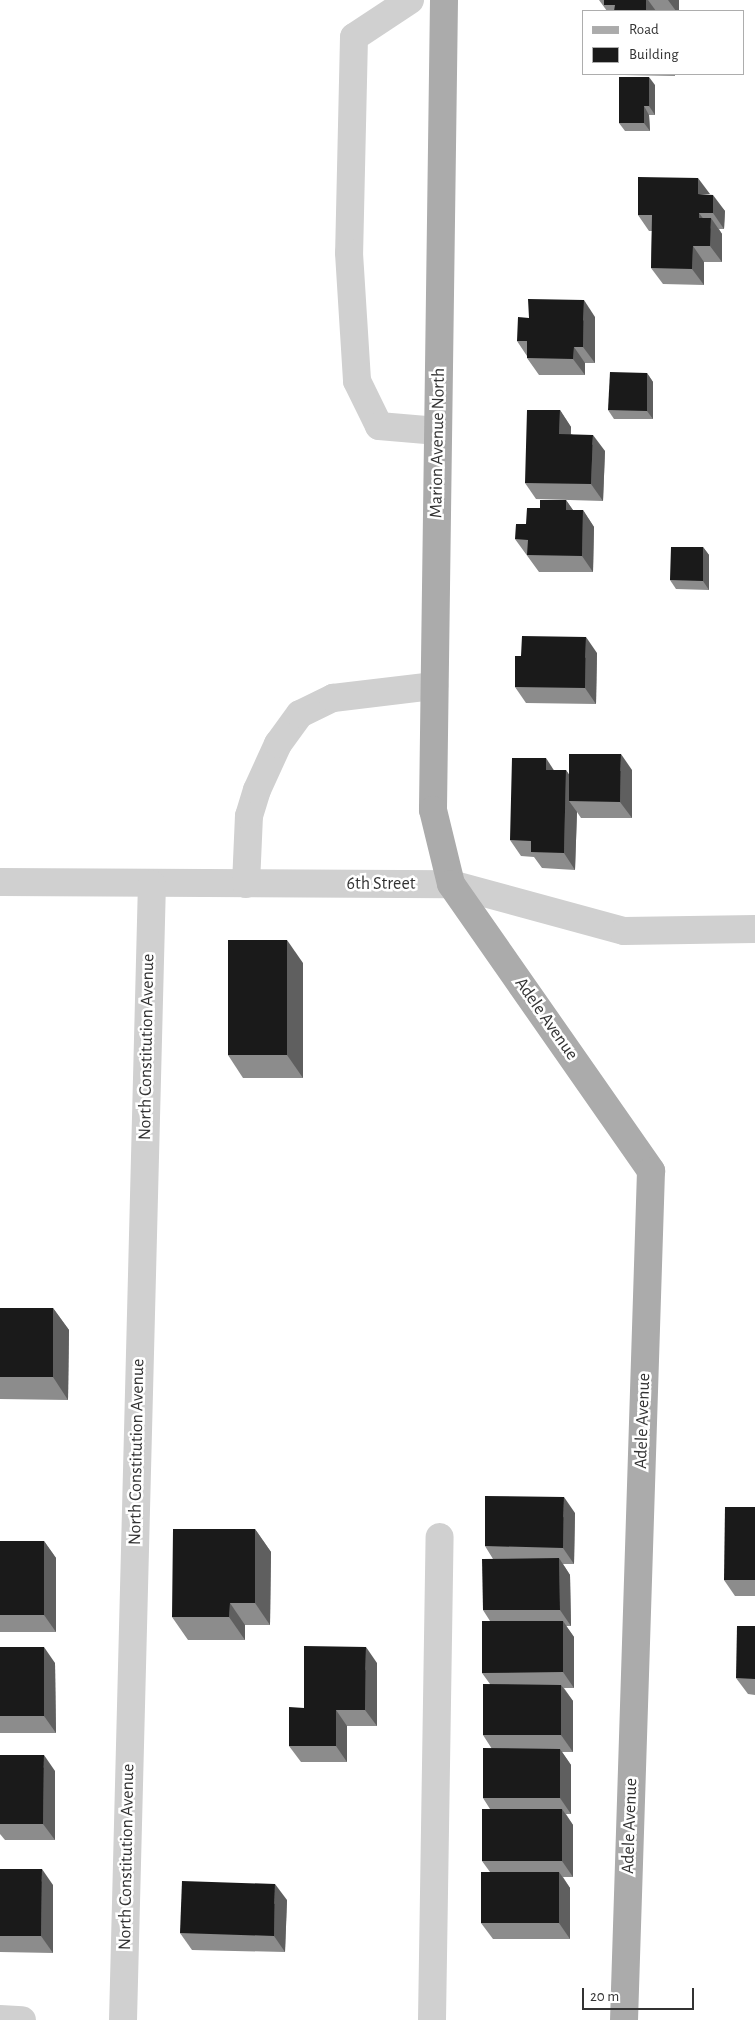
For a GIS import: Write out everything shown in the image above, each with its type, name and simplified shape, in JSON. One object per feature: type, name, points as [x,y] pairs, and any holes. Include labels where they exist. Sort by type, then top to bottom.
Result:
[{"type":"main road","name":"Marion Avenue North","points":[[444,0],[433,810],[451,884]]},
{"type":"main road","name":"Adele Avenue","points":[[451,884],[651,1171],[624,2020]]},
{"type":"street","points":[[410,0],[354,37],[349,253],[356,381],[379,426],[438,431]]},
{"type":"street","points":[[246,884],[251,807],[278,744],[300,714],[333,698],[434,686]]},
{"type":"street","name":"6th Street","points":[[0,882],[451,884],[624,931],[755,929]]},
{"type":"street","name":"North Constitution Avenue","points":[[123,2020],[152,884]]},
{"type":"street","points":[[432,2020],[440,1537]]},
{"type":"street","points":[[0,2020],[22,2020]]},
{"type":"building","points":[[604,0],[646,0],[646,10],[614,10],[615,5],[604,5]]},
{"type":"building","points":[[619,77],[649,77],[649,106],[644,106],[644,123],[619,123]]},
{"type":"building","points":[[638,177],[698,178],[698,194],[713,195],[713,213],[699,213],[699,218],[711,218],[710,246],[693,246],[692,269],[651,268],[652,215],[638,215]]},
{"type":"building","points":[[528,299],[584,300],[583,347],[574,347],[573,359],[527,358],[527,341],[517,341],[518,317],[529,318]]},
{"type":"building","points":[[610,372],[647,373],[647,411],[608,410]]},
{"type":"building","points":[[527,410],[560,410],[559,434],[593,435],[591,484],[525,483]]},
{"type":"building","points":[[540,500],[566,500],[566,510],[583,510],[582,556],[527,555],[528,540],[515,539],[516,524],[526,524],[527,508],[540,508]]},
{"type":"building","points":[[671,547],[703,547],[703,581],[670,580]]},
{"type":"building","points":[[522,636],[586,637],[585,688],[515,687],[515,656],[521,656]]},
{"type":"building","points":[[569,754],[621,754],[620,802],[569,801]]},
{"type":"building","points":[[512,758],[546,758],[546,770],[566,770],[564,853],[531,852],[531,841],[510,840]]},
{"type":"building","points":[[228,940],[287,940],[287,1055],[228,1055]]},
{"type":"building","points":[[0,1308],[53,1308],[53,1377],[0,1377]]},
{"type":"building","points":[[485,1496],[564,1497],[563,1548],[485,1546]]},
{"type":"building","points":[[725,1507],[755,1507],[755,1580],[724,1580]]},
{"type":"building","points":[[173,1529],[255,1529],[255,1603],[230,1603],[229,1617],[172,1617]]},
{"type":"building","points":[[0,1541],[44,1541],[44,1615],[0,1615]]},
{"type":"building","points":[[559,1558],[560,1610],[483,1610],[482,1559]]},
{"type":"building","points":[[482,1621],[563,1621],[563,1672],[482,1673]]},
{"type":"building","points":[[737,1626],[755,1626],[755,1679],[736,1678]]},
{"type":"building","points":[[304,1646],[366,1647],[365,1710],[336,1710],[336,1746],[289,1746],[289,1707],[304,1708]]},
{"type":"building","points":[[0,1647],[44,1647],[44,1716],[0,1716]]},
{"type":"building","points":[[483,1684],[561,1685],[561,1735],[483,1735]]},
{"type":"building","points":[[483,1748],[560,1749],[560,1798],[483,1798]]},
{"type":"building","points":[[0,1755],[44,1755],[43,1824],[0,1824]]},
{"type":"building","points":[[482,1809],[562,1809],[562,1861],[482,1861]]},
{"type":"building","points":[[0,1869],[42,1869],[41,1936],[0,1936]]},
{"type":"building","points":[[481,1872],[559,1872],[559,1923],[481,1923]]},
{"type":"building","points":[[182,1881],[275,1884],[274,1936],[180,1933]]}]
